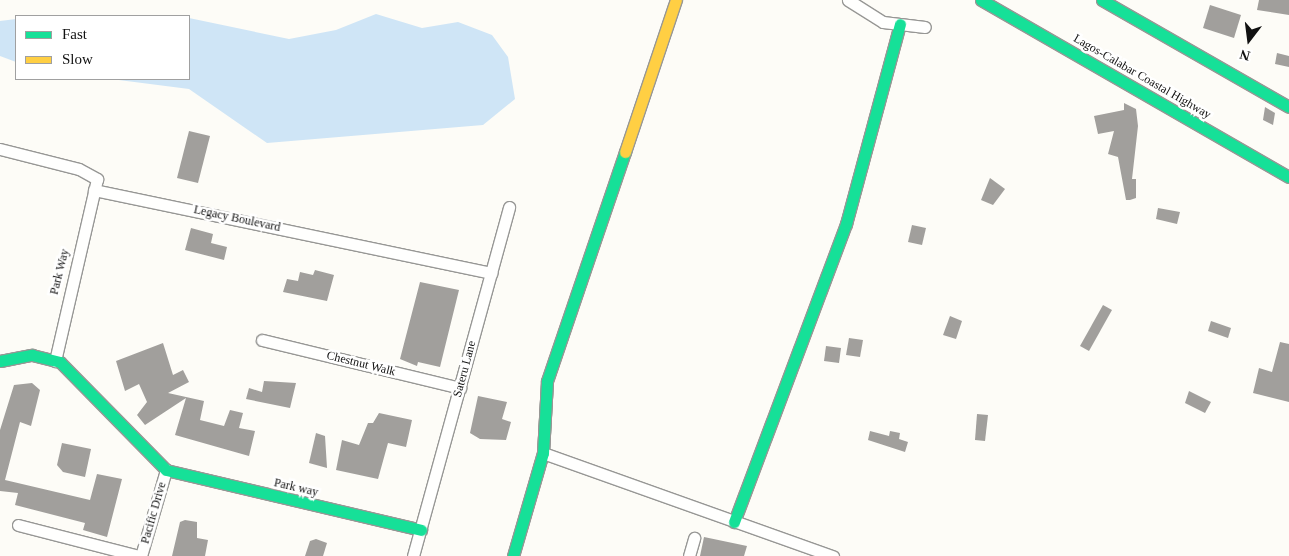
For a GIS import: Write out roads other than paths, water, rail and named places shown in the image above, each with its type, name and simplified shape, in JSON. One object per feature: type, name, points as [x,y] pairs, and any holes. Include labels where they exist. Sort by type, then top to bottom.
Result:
[{"type":"main road","points":[[513,556],[543,453],[547,381],[676,0]]},
{"type":"main road","name":"Lagos-Calabar Coastal Highway","points":[[981,0],[1289,177]]},
{"type":"main road","points":[[1102,0],[1289,107]]},
{"type":"main road","points":[[734,522],[846,224],[900,24]]},
{"type":"main road","points":[[0,361],[32,355],[57,362],[166,470]]},
{"type":"main road","name":"Park way","points":[[166,470],[421,530]]},
{"type":"street","points":[[848,0],[883,22],[925,27]]},
{"type":"street","points":[[0,150],[79,169],[96,179],[94,190]]},
{"type":"street","name":"Legacy Boulevard","points":[[94,190],[491,273]]},
{"type":"street","name":"Park Way","points":[[57,362],[94,190]]},
{"type":"street","name":"Sateru Lane","points":[[413,556],[509,207]]},
{"type":"street","name":"Chestnut Walk","points":[[262,340],[460,388]]},
{"type":"street","points":[[543,453],[833,556]]},
{"type":"street","name":"Pacific Drive","points":[[140,556],[166,470]]},
{"type":"street","points":[[18,525],[140,556]]},
{"type":"street","points":[[689,556],[694,538]]},
{"type":"water","points":[[376,14],[422,28],[458,22],[492,35],[508,57],[515,99],[483,125],[267,143],[189,89],[119,80],[190,80],[190,18],[289,39],[336,30]]},
{"type":"water","points":[[15,19],[15,62],[0,56],[0,21]]}]
